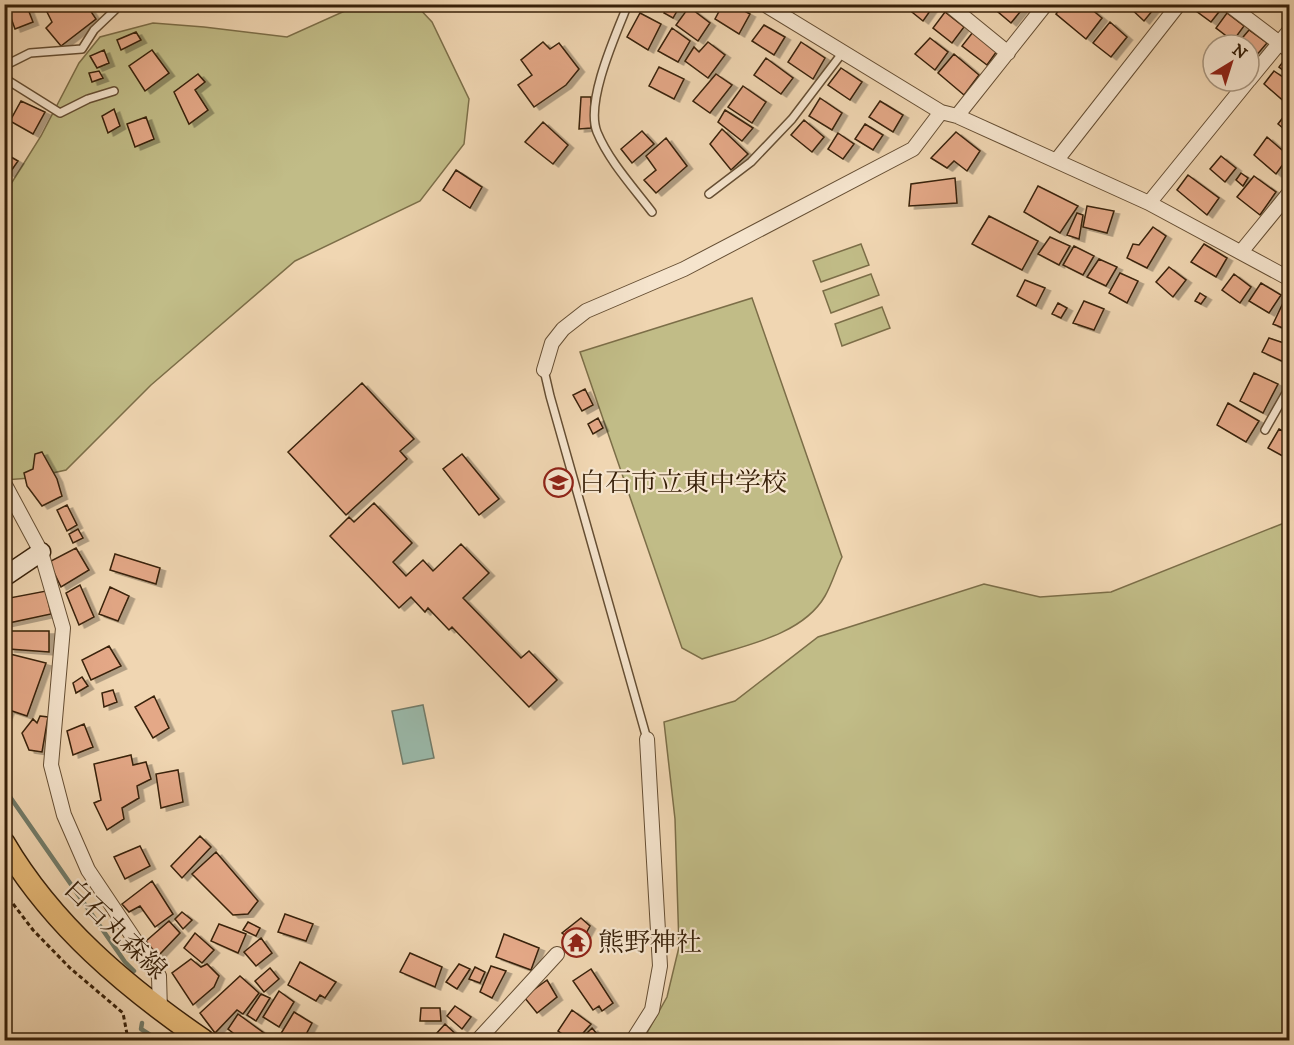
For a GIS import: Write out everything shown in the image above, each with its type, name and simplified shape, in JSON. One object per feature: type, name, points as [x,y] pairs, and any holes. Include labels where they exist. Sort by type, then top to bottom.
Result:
[{"type":"main road","name":"白石丸森線","points":[[4,843],[66,927],[100,960],[160,1011],[203,1041]]},
{"type":"street","points":[[764,4],[941,112],[957,116],[1149,203],[1290,279]]},
{"type":"street","points":[[948,4],[1008,53]]},
{"type":"street","points":[[957,116],[1047,4]]},
{"type":"street","points":[[1056,161],[1179,4]]},
{"type":"street","points":[[1228,4],[1284,47]]},
{"type":"street","points":[[1261,69],[1284,47],[1290,30]]},
{"type":"street","points":[[1149,203],[1239,93]]},
{"type":"street","points":[[544,369],[552,343],[563,329],[585,311],[684,269],[913,149],[941,112]]},
{"type":"street","points":[[1241,252],[1290,192]]},
{"type":"street","points":[[4,483],[41,552],[63,628],[51,765],[64,815],[88,870],[159,976],[160,1011]]},
{"type":"street","points":[[4,577],[41,552]]},
{"type":"street","points":[[633,1041],[652,1010],[660,966],[647,738]]},
{"type":"street","points":[[478,1041],[557,954]]},
{"type":"lane","points":[[628,4],[611,47],[595,99],[596,130],[615,163],[652,212]]},
{"type":"lane","points":[[4,66],[30,53],[82,49],[94,30],[115,10]]},
{"type":"lane","points":[[709,194],[751,162],[792,119],[843,52]]},
{"type":"lane","points":[[4,78],[60,113],[88,99],[114,91]]},
{"type":"lane","points":[[544,369],[647,738]]},
{"type":"lane","points":[[1265,430],[1290,386]]},
{"type":"path","points":[[4,892],[33,930],[70,968],[123,1012],[127,1034],[135,1041]]},
{"type":"shaded area","points":[[358,5],[416,5],[432,22],[469,99],[464,144],[420,201],[295,261],[151,385],[66,470],[30,478],[5,480],[4,195],[41,136],[79,63],[100,37],[153,23],[287,37]]},
{"type":"shaded area","points":[[861,244],[869,265],[821,282],[813,261]]},
{"type":"shaded area","points":[[871,274],[879,295],[831,313],[823,291]]},
{"type":"shaded area","points":[[752,298],[842,557],[825,596],[815,610],[802,621],[770,638],[702,659],[682,648],[580,352]]},
{"type":"shaded area","points":[[882,307],[890,328],[842,346],[835,324]]},
{"type":"shaded area","points":[[1289,521],[1289,1040],[643,1040],[667,997],[679,947],[675,819],[664,722],[735,701],[818,637],[984,584],[1040,597],[1111,592]]},
{"type":"shaded area","points":[[423,705],[434,758],[403,764],[392,711]]},
{"type":"building","points":[[6,4],[26,4],[33,22],[15,29]]},
{"type":"building","points":[[59,4],[86,4],[96,19],[61,46],[46,28],[52,22],[47,12]]},
{"type":"building","points":[[669,4],[681,4],[673,18],[664,13]]},
{"type":"building","points":[[723,4],[732,4],[750,14],[739,34],[715,19]]},
{"type":"building","points":[[902,4],[935,4],[923,21]]},
{"type":"building","points":[[992,4],[1024,4],[1025,6],[1011,23],[991,6]]},
{"type":"building","points":[[1063,4],[1085,4],[1102,18],[1086,39],[1056,14]]},
{"type":"building","points":[[1126,4],[1156,4],[1157,5],[1144,21]]},
{"type":"building","points":[[1195,4],[1217,4],[1222,8],[1211,22],[1192,8]]},
{"type":"building","points":[[689,7],[710,23],[698,41],[676,25]]},
{"type":"building","points":[[945,12],[964,27],[952,43],[933,28]]},
{"type":"building","points":[[640,13],[661,24],[648,50],[627,37]]},
{"type":"building","points":[[1227,13],[1244,26],[1239,33],[1223,33],[1216,28]]},
{"type":"building","points":[[1110,22],[1127,37],[1111,57],[1093,43]]},
{"type":"building","points":[[764,25],[785,37],[774,55],[752,41]]},
{"type":"building","points":[[672,28],[690,41],[678,62],[658,51]]},
{"type":"building","points":[[136,32],[141,40],[121,50],[117,40]]},
{"type":"building","points":[[973,32],[997,51],[987,65],[962,46]]},
{"type":"building","points":[[930,38],[948,52],[935,70],[915,54]]},
{"type":"building","points":[[1261,39],[1267,43],[1261,50]]},
{"type":"building","points":[[543,42],[550,49],[559,43],[579,69],[566,85],[534,107],[518,85],[532,75],[521,60]]},
{"type":"building","points":[[708,42],[725,55],[708,78],[685,61],[694,47],[699,52]]},
{"type":"building","points":[[801,42],[825,58],[813,79],[788,62]]},
{"type":"building","points":[[104,50],[109,63],[97,68],[90,56]]},
{"type":"building","points":[[152,50],[169,73],[145,91],[129,66]]},
{"type":"building","points":[[954,54],[979,75],[964,95],[938,73]]},
{"type":"building","points":[[1288,55],[1290,57],[1290,76],[1279,67]]},
{"type":"building","points":[[766,58],[793,78],[781,94],[754,75]]},
{"type":"building","points":[[659,67],[684,79],[674,99],[649,86]]},
{"type":"building","points":[[841,68],[862,82],[850,100],[828,85]]},
{"type":"building","points":[[99,71],[103,78],[92,82],[89,73]]},
{"type":"building","points":[[1274,71],[1290,82],[1290,102],[1287,104],[1264,84]]},
{"type":"building","points":[[198,74],[205,82],[195,90],[208,110],[189,124],[174,92]]},
{"type":"building","points":[[716,74],[732,85],[710,113],[693,101]]},
{"type":"building","points":[[743,86],[766,102],[752,123],[728,107]]},
{"type":"building","points":[[581,97],[591,97],[591,128],[579,129]]},
{"type":"building","points":[[820,98],[842,113],[832,130],[809,116]]},
{"type":"building","points":[[21,101],[45,112],[33,134],[10,121]]},
{"type":"building","points":[[880,101],[903,115],[893,132],[869,117]]},
{"type":"building","points":[[114,109],[120,126],[108,133],[102,116]]},
{"type":"building","points":[[725,110],[753,128],[742,141],[718,122]]},
{"type":"building","points":[[1288,111],[1290,112],[1290,134],[1278,124]]},
{"type":"building","points":[[146,117],[154,139],[135,147],[127,124]]},
{"type":"building","points":[[804,120],[824,137],[812,152],[791,135]]},
{"type":"building","points":[[543,122],[568,145],[553,164],[525,142]]},
{"type":"building","points":[[865,124],[883,135],[873,150],[855,139]]},
{"type":"building","points":[[722,129],[748,154],[731,170],[710,144]]},
{"type":"building","points":[[642,131],[654,144],[632,163],[621,149]]},
{"type":"building","points":[[956,132],[980,151],[967,171],[954,161],[947,168],[931,158]]},
{"type":"building","points":[[838,133],[854,144],[843,159],[828,149]]},
{"type":"building","points":[[1267,137],[1289,156],[1276,174],[1254,155]]},
{"type":"building","points":[[666,138],[687,166],[656,193],[644,180],[656,170],[646,156]]},
{"type":"building","points":[[4,153],[18,161],[9,174],[4,170]]},
{"type":"building","points":[[1221,156],[1236,168],[1225,182],[1210,169]]},
{"type":"building","points":[[456,170],[482,187],[470,208],[443,190]]},
{"type":"building","points":[[1241,173],[1248,178],[1243,186],[1236,180]]},
{"type":"building","points":[[1188,175],[1219,198],[1207,215],[1177,190]]},
{"type":"building","points":[[1254,176],[1276,192],[1260,215],[1237,197]]},
{"type":"building","points":[[955,178],[957,203],[909,206],[911,184]]},
{"type":"building","points":[[1038,186],[1078,206],[1060,233],[1024,212]]},
{"type":"building","points":[[1087,206],[1114,211],[1107,233],[1083,227]]},
{"type":"building","points":[[1077,213],[1083,215],[1079,239],[1067,235]]},
{"type":"building","points":[[989,216],[1038,241],[1022,270],[972,244]]},
{"type":"building","points":[[1153,227],[1166,236],[1147,268],[1127,258],[1133,244],[1139,245]]},
{"type":"building","points":[[1050,237],[1070,246],[1059,265],[1038,254]]},
{"type":"building","points":[[1204,244],[1227,258],[1216,277],[1191,262]]},
{"type":"building","points":[[1074,246],[1094,256],[1083,275],[1063,265]]},
{"type":"building","points":[[1099,259],[1117,267],[1106,286],[1087,277]]},
{"type":"building","points":[[1169,267],[1186,280],[1173,297],[1156,282]]},
{"type":"building","points":[[1120,273],[1138,281],[1127,303],[1109,293]]},
{"type":"building","points":[[1234,274],[1251,287],[1240,303],[1222,290]]},
{"type":"building","points":[[1025,280],[1045,288],[1036,306],[1017,296]]},
{"type":"building","points":[[1261,283],[1281,295],[1269,313],[1249,301]]},
{"type":"building","points":[[1200,293],[1206,297],[1201,304],[1195,301]]},
{"type":"building","points":[[1084,301],[1104,309],[1094,330],[1073,323]]},
{"type":"building","points":[[1058,303],[1067,308],[1061,318],[1052,314]]},
{"type":"building","points":[[1283,303],[1290,306],[1290,331],[1273,324]]},
{"type":"building","points":[[1269,338],[1290,345],[1290,354],[1286,363],[1262,352]]},
{"type":"building","points":[[1254,373],[1278,384],[1263,413],[1240,401]]},
{"type":"building","points":[[362,383],[414,439],[400,451],[407,459],[346,515],[288,452]]},
{"type":"building","points":[[585,389],[593,405],[582,411],[573,395]]},
{"type":"building","points":[[1228,403],[1259,421],[1246,442],[1217,425]]},
{"type":"building","points":[[598,418],[603,428],[593,434],[588,424]]},
{"type":"building","points":[[1279,429],[1290,435],[1290,460],[1268,448]]},
{"type":"building","points":[[42,452],[57,479],[62,496],[42,506],[27,486],[24,473],[33,469],[35,454]]},
{"type":"building","points":[[462,454],[499,499],[479,515],[443,469]]},
{"type":"building","points":[[374,503],[412,543],[393,562],[406,576],[423,560],[433,571],[461,544],[489,573],[463,598],[521,658],[529,651],[557,680],[529,707],[452,627],[449,630],[428,608],[425,612],[411,597],[399,608],[330,536],[349,517],[354,522]]},
{"type":"building","points":[[67,505],[77,525],[67,531],[57,510]]},
{"type":"building","points":[[78,529],[83,538],[73,543],[69,534]]},
{"type":"building","points":[[76,548],[89,570],[61,587],[49,562]]},
{"type":"building","points":[[115,554],[160,568],[156,584],[110,570]]},
{"type":"building","points":[[80,585],[94,617],[79,625],[66,593]]},
{"type":"building","points":[[110,587],[129,596],[118,621],[99,614]]},
{"type":"building","points":[[46,591],[51,614],[4,624],[4,599]]},
{"type":"building","points":[[9,631],[49,631],[49,652],[9,649]]},
{"type":"building","points":[[109,646],[121,666],[91,680],[82,660]]},
{"type":"building","points":[[6,653],[46,663],[27,716],[9,710],[5,719],[4,658]]},
{"type":"building","points":[[82,677],[88,686],[76,693],[73,683]]},
{"type":"building","points":[[113,690],[117,702],[104,707],[102,693]]},
{"type":"building","points":[[154,696],[169,728],[153,738],[135,707]]},
{"type":"building","points":[[40,716],[48,717],[42,752],[29,750],[22,733],[33,719],[37,723]]},
{"type":"building","points":[[84,724],[93,747],[73,755],[67,731]]},
{"type":"building","points":[[131,755],[133,765],[146,762],[151,779],[137,786],[139,798],[122,808],[124,819],[107,830],[94,803],[101,800],[94,764]]},
{"type":"building","points":[[178,770],[183,802],[161,808],[156,774]]},
{"type":"building","points":[[200,836],[211,847],[182,878],[171,866]]},
{"type":"building","points":[[140,846],[150,866],[125,879],[114,857]]},
{"type":"building","points":[[216,852],[258,901],[248,914],[233,915],[192,874]]},
{"type":"building","points":[[152,881],[173,914],[155,927],[140,906],[129,912],[122,904]]},
{"type":"building","points":[[182,912],[192,920],[183,929],[175,919]]},
{"type":"building","points":[[285,914],[313,924],[306,941],[278,932]]},
{"type":"building","points":[[581,918],[590,926],[579,946],[562,933]]},
{"type":"building","points":[[169,921],[180,933],[158,956],[146,941]]},
{"type":"building","points":[[248,922],[260,928],[256,936],[243,930]]},
{"type":"building","points":[[219,924],[246,934],[238,953],[211,941]]},
{"type":"building","points":[[195,933],[214,950],[202,963],[184,948]]},
{"type":"building","points":[[504,934],[539,948],[531,970],[496,957]]},
{"type":"building","points":[[261,938],[272,953],[256,966],[244,952]]},
{"type":"building","points":[[410,953],[442,967],[435,987],[400,972]]},
{"type":"building","points":[[191,959],[201,967],[207,964],[219,976],[214,987],[193,1005],[172,973]]},
{"type":"building","points":[[300,962],[336,982],[325,998],[320,995],[316,1001],[288,985]]},
{"type":"building","points":[[459,964],[470,969],[457,989],[446,982]]},
{"type":"building","points":[[491,966],[506,971],[492,998],[480,992]]},
{"type":"building","points":[[475,967],[485,972],[480,983],[469,979]]},
{"type":"building","points":[[270,968],[279,979],[264,992],[255,981]]},
{"type":"building","points":[[591,969],[613,1003],[602,1011],[599,1006],[593,1010],[573,981]]},
{"type":"building","points":[[240,976],[259,993],[243,1014],[237,1010],[215,1033],[200,1013]]},
{"type":"building","points":[[547,980],[557,997],[537,1013],[524,997]]},
{"type":"building","points":[[279,991],[294,1002],[279,1027],[263,1017]]},
{"type":"building","points":[[261,994],[270,998],[256,1021],[247,1015]]},
{"type":"building","points":[[455,1006],[471,1017],[462,1029],[447,1016]]},
{"type":"building","points":[[421,1008],[440,1008],[441,1021],[420,1021]]},
{"type":"building","points":[[572,1010],[591,1024],[577,1040],[571,1040],[558,1031]]},
{"type":"building","points":[[294,1012],[312,1023],[303,1040],[277,1040]]},
{"type":"building","points":[[238,1014],[264,1033],[259,1040],[242,1040],[228,1029]]},
{"type":"building","points":[[445,1024],[460,1040],[443,1040],[436,1034]]},
{"type":"building","points":[[592,1028],[597,1034],[590,1040],[585,1035]]},
{"type":"waterway","points":[[4,785],[125,962],[134,971]]},
{"type":"waterway","points":[[142,1023],[141,1029],[158,1040]]},
{"type":"place","name":"白石市立東中学校","points":[[558,483]]},
{"type":"place","name":"熊野神社","points":[[577,943]]}]
